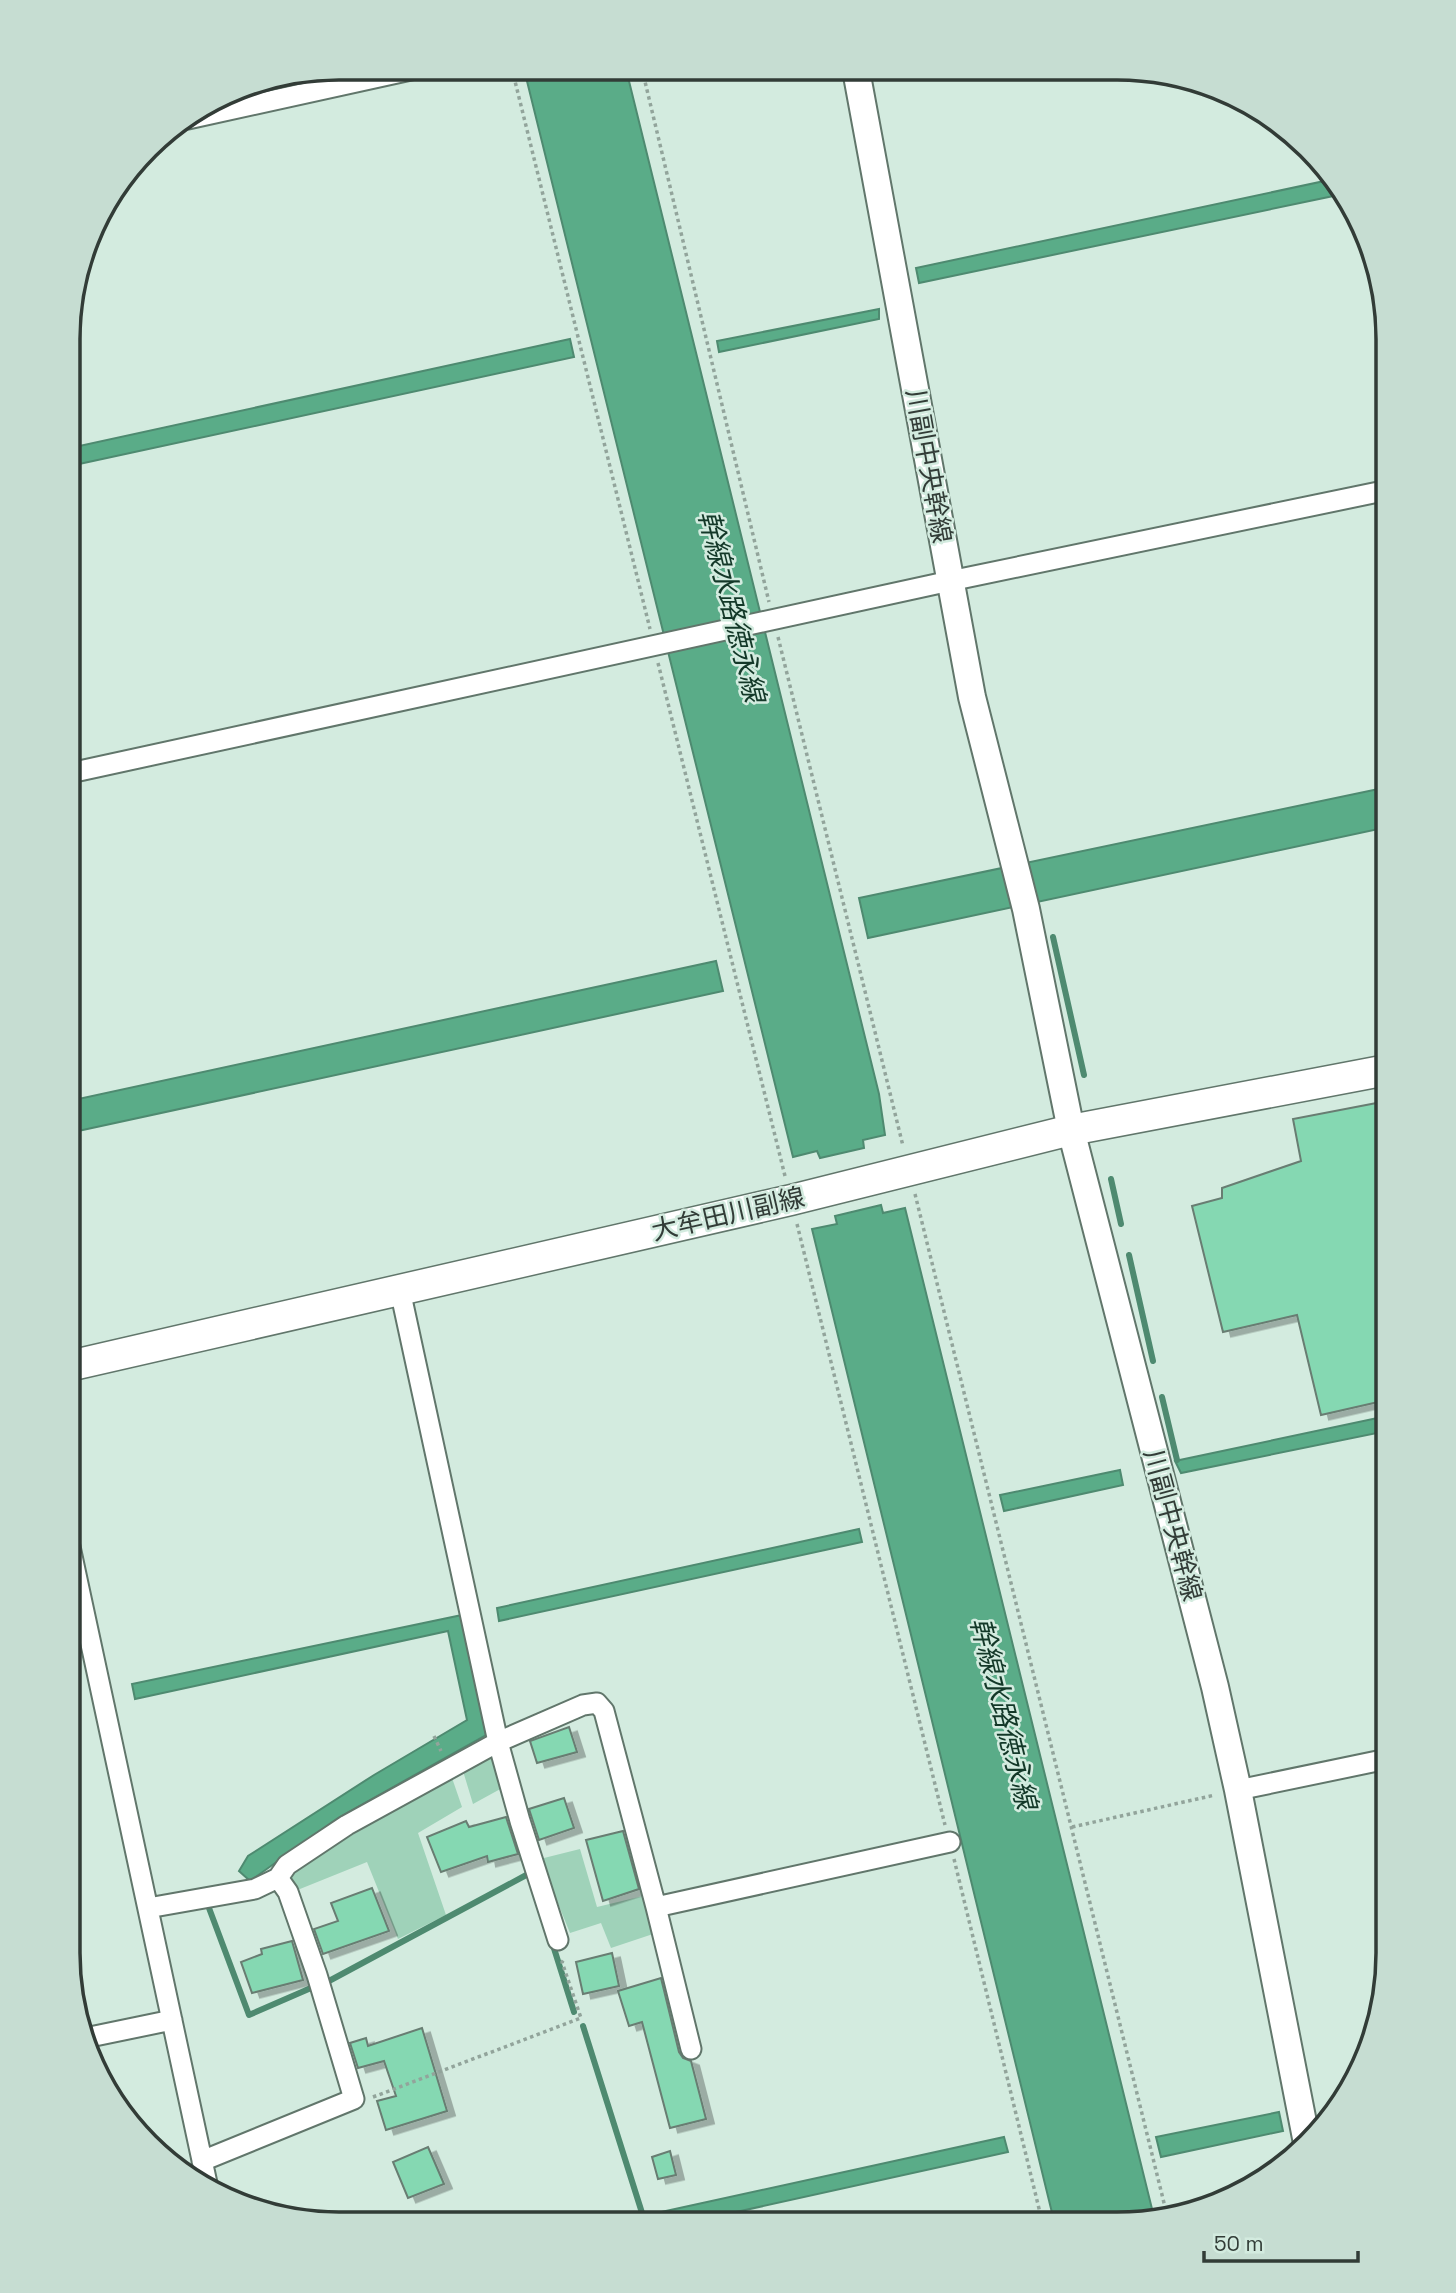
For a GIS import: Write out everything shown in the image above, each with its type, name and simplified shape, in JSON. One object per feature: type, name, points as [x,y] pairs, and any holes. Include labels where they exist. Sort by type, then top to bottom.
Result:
[{"type":"main road","name":"大牟田川副線","points":[[80,1363],[791,1200],[1071,1130],[1376,1072]]},
{"type":"street","points":[[213,114],[365,80]]},
{"type":"street","name":"川副中央幹線","points":[[858,80],[972,697],[1026,909],[1071,1130],[1215,1687],[1238,1790],[1305,2131]]},
{"type":"street","points":[[80,772],[950,581],[1376,492]]},
{"type":"street","points":[[400,1290],[498,1742],[520,1821],[564,1947]]},
{"type":"street","points":[[80,1593],[205,2175]]},
{"type":"street","points":[[148,1908],[255,1889],[278,1878],[287,1864],[347,1825],[498,1742],[583,1705],[597,1703],[604,1711],[691,2049]]},
{"type":"street","points":[[1238,1790],[1376,1761]]},
{"type":"street","points":[[656,1907],[950,1842]]},
{"type":"street","points":[[202,2161],[354,2099],[317,1975],[288,1892],[278,1878]]},
{"type":"street","points":[[94,2036],[172,2020]]},
{"type":"path","points":[[909,1171],[1165,2208]]},
{"type":"path","points":[[791,1200],[1040,2212]]},
{"type":"path","points":[[1072,1827],[1238,1790]]},
{"type":"path","points":[[354,2099],[365,2100],[581,2018],[562,1962],[564,1947]]},
{"type":"shaded area","points":[[494,1754],[504,1787],[473,1804],[463,1771]]},
{"type":"shaded area","points":[[451,1775],[462,1807],[418,1833],[446,1915],[398,1939],[367,1862],[295,1891],[290,1873]]},
{"type":"shaded area","points":[[580,1849],[597,1907],[647,1895],[653,1934],[611,1948],[601,1923],[570,1933],[540,1859]]},
{"type":"water","name":"幹線水路徳永線","points":[[527,80],[629,80],[879,1094],[885,1135],[863,1140],[864,1148],[820,1158],[817,1151],[793,1157]]},
{"type":"water","points":[[1322,182],[1332,196],[919,283],[916,268]]},
{"type":"water","points":[[879,309],[879,319],[719,352],[717,341]]},
{"type":"water","points":[[570,339],[574,357],[80,464],[80,446]]},
{"type":"water","points":[[1376,790],[1376,830],[868,938],[859,898]]},
{"type":"water","points":[[716,961],[723,991],[80,1131],[80,1099]]},
{"type":"water","name":"幹線水路徳永線","points":[[881,1205],[883,1213],[905,1208],[1152,2210],[1052,2212],[812,1229],[837,1224],[835,1216]]},
{"type":"water","points":[[1376,1418],[1376,1433],[1181,1473],[1175,1461]]},
{"type":"water","points":[[1120,1470],[1123,1485],[1004,1511],[1000,1495]]},
{"type":"water","points":[[859,1529],[862,1542],[499,1621],[497,1608]]},
{"type":"water","points":[[462,1615],[486,1735],[338,1818],[250,1881],[239,1871],[248,1856],[374,1775],[467,1720],[448,1631],[135,1699],[132,1684]]},
{"type":"water","points":[[1279,2112],[1283,2131],[1161,2157],[1156,2137]]},
{"type":"water","points":[[1004,2137],[1008,2152],[736,2212],[661,2212]]},
{"type":"building","points":[[1376,1103],[1376,1402],[1321,1415],[1297,1315],[1223,1332],[1192,1206],[1222,1198],[1222,1188],[1301,1161],[1293,1119]]},
{"type":"building","points":[[569,1727],[577,1752],[537,1763],[530,1741]]},
{"type":"building","points":[[564,1798],[574,1828],[539,1840],[529,1809]]},
{"type":"building","points":[[506,1817],[518,1854],[488,1862],[487,1856],[441,1872],[427,1837],[466,1821],[469,1827]]},
{"type":"building","points":[[623,1831],[639,1889],[603,1901],[586,1840]]},
{"type":"building","points":[[372,1888],[389,1931],[323,1954],[314,1929],[338,1921],[331,1903]]},
{"type":"building","points":[[292,1941],[303,1980],[252,1993],[241,1962],[262,1954],[261,1949]]},
{"type":"building","points":[[612,1953],[619,1986],[583,1994],[576,1962]]},
{"type":"building","points":[[661,1978],[679,2052],[683,2058],[691,2061],[706,2119],[670,2128],[642,2022],[629,2026],[618,1991]]},
{"type":"building","points":[[422,2028],[447,2111],[386,2130],[377,2101],[396,2096],[384,2061],[358,2068],[350,2043],[366,2038],[368,2046]]},
{"type":"building","points":[[428,2147],[444,2184],[408,2198],[393,2162]]},
{"type":"building","points":[[670,2151],[676,2175],[658,2179],[652,2157]]},
{"type":"waterway","points":[[1053,937],[1084,1075]]},
{"type":"waterway","points":[[1111,1179],[1121,1224]]},
{"type":"waterway","points":[[1129,1255],[1153,1361]]},
{"type":"waterway","points":[[1162,1397],[1177,1460]]},
{"type":"waterway","points":[[329,1981],[530,1873]]},
{"type":"waterway","points":[[209,1908],[249,2015],[311,1988]]},
{"type":"waterway","points":[[552,1942],[574,2012]]},
{"type":"waterway","points":[[583,2026],[642,2212]]}]
